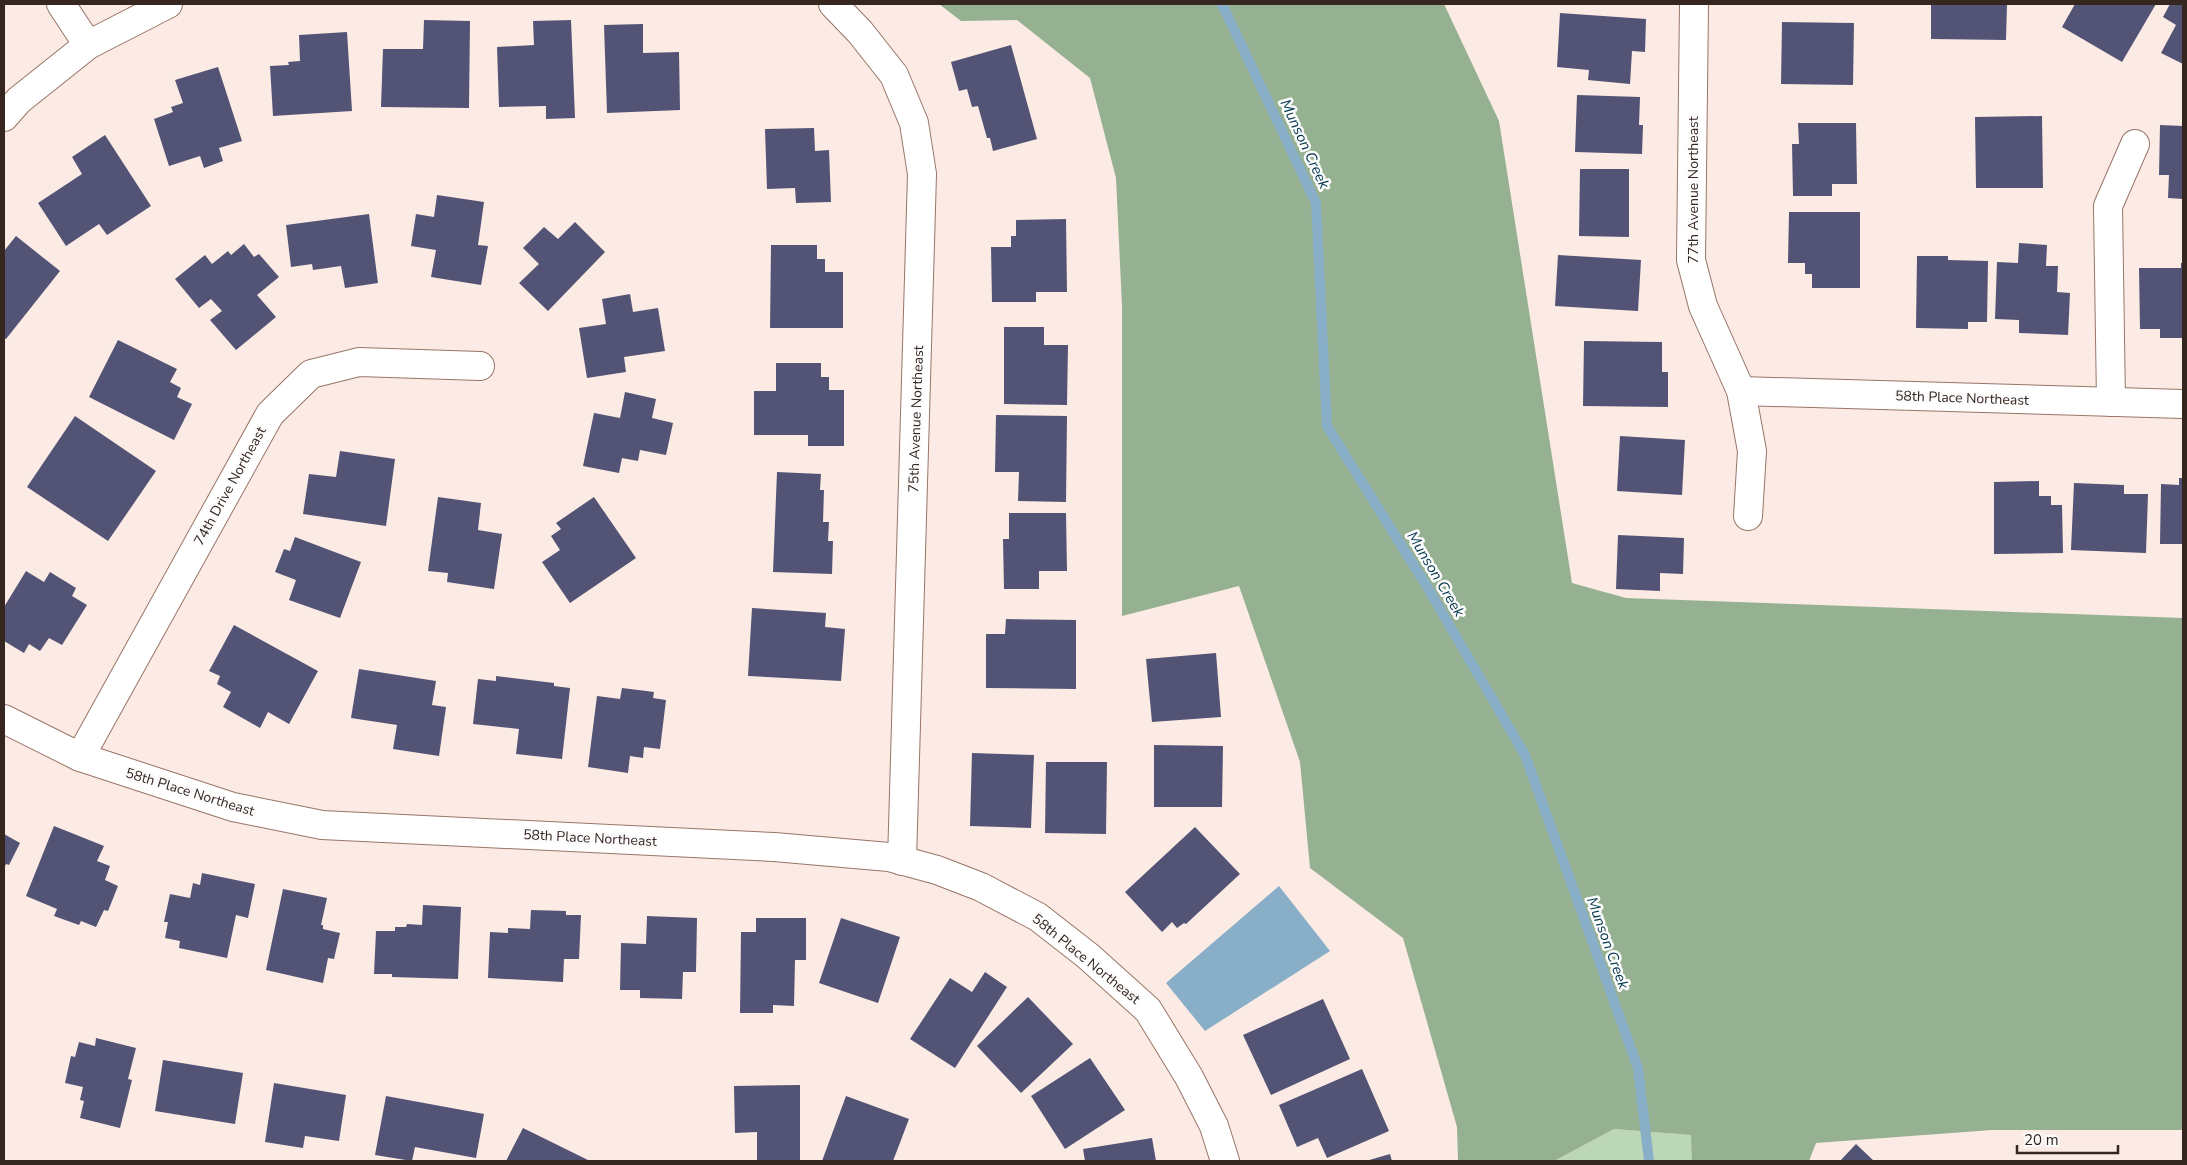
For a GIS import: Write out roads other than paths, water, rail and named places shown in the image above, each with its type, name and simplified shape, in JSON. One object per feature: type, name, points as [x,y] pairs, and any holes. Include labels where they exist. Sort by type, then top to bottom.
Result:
[{"type":"street","points":[[61,4],[88,45]]},
{"type":"street","points":[[4,117],[19,100],[88,45],[168,4]]},
{"type":"street","name":"75th Avenue Northeast","points":[[833,4],[860,32],[894,75],[914,122],[922,174],[902,861]]},
{"type":"street","name":"77th Avenue Northeast","points":[[1694,4],[1691,260],[1703,306],[1741,391],[1752,451],[1748,516]]},
{"type":"street","points":[[2111,402],[2108,206],[2135,144]]},
{"type":"street","name":"74th Drive Northeast","points":[[80,757],[270,414],[283,401],[311,374],[359,362],[480,366]]},
{"type":"street","name":"58th Place Northeast","points":[[1741,391],[2183,404]]},
{"type":"street","name":"58th Place Northeast","points":[[4,719],[80,757],[232,807],[322,825],[774,847],[879,856],[937,870],[980,887],[1038,917],[1088,956],[1148,1010],[1189,1077],[1214,1126],[1225,1161]]},
{"type":"water","points":[[1279,886],[1330,951],[1205,1031],[1166,983]]},
{"type":"waterway","name":"Munson Creek","points":[[1222,4],[1316,203],[1327,426],[1426,585],[1525,755],[1638,1068],[1649,1161]]}]
